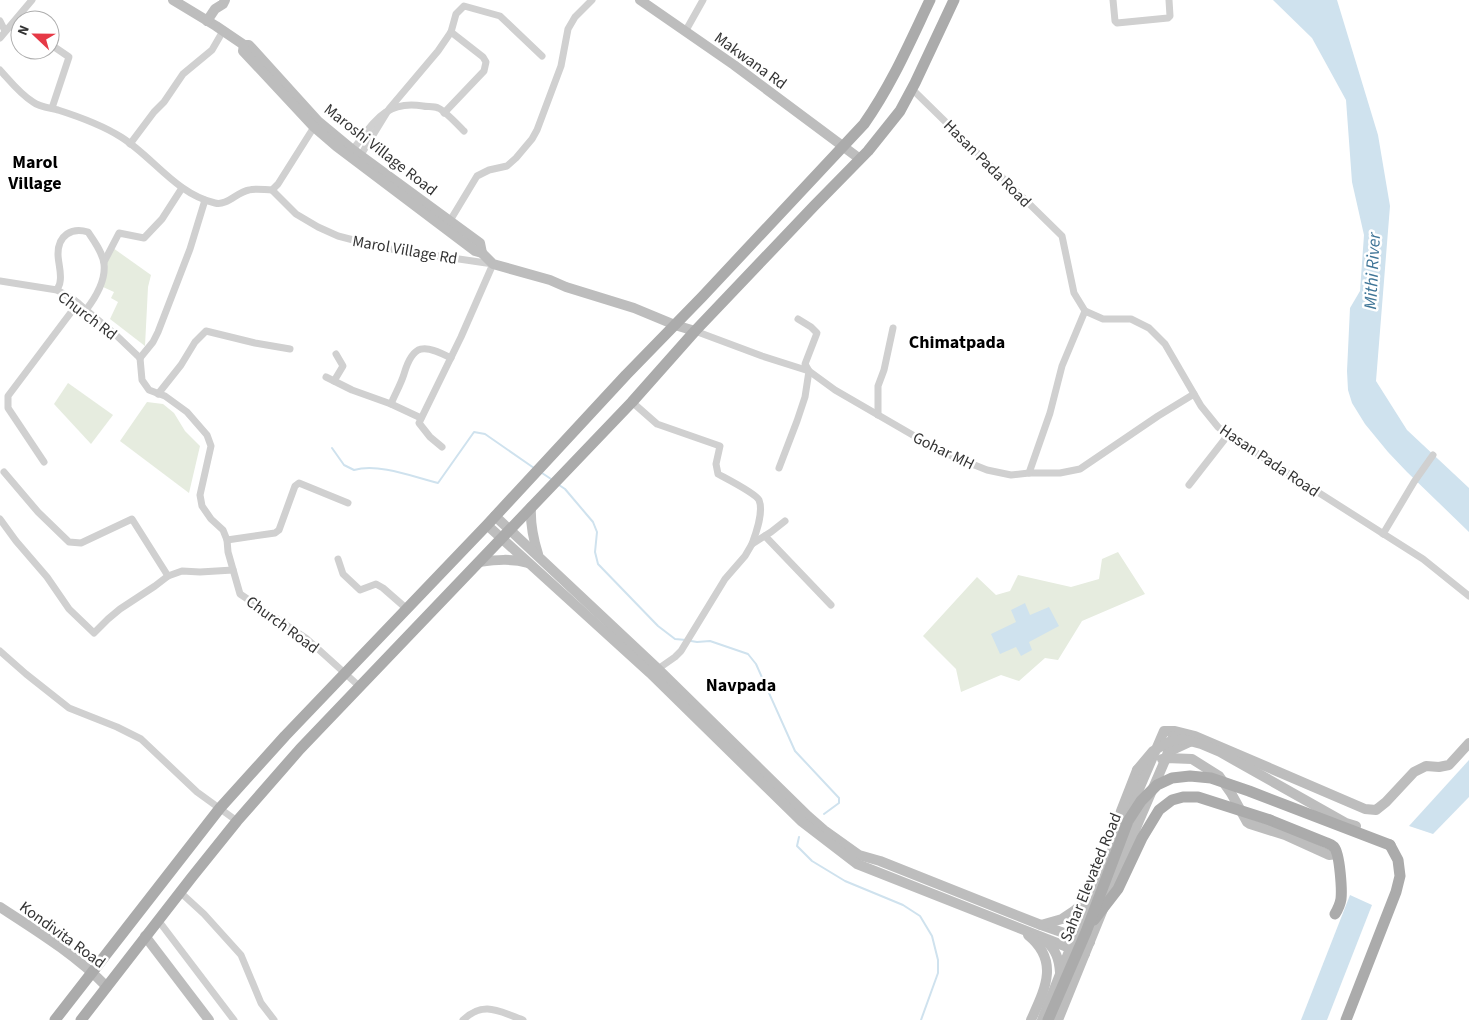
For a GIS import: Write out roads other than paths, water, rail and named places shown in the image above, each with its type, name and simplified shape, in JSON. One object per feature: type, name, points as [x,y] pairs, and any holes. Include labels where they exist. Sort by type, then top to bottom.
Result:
[{"type":"main road","name":"Maroshi Village Road","points":[[173,0],[244,45],[249,45],[318,121],[355,155],[448,225],[475,251],[482,253],[493,264],[550,280],[695,331]]},
{"type":"main road","points":[[207,21],[215,5],[223,4],[225,0]]},
{"type":"main road","name":"Makwana Rd","points":[[640,0],[734,65],[860,159]]},
{"type":"main road","points":[[55,1020],[220,808],[285,736],[487,525],[864,124],[882,99],[897,71],[930,0]]},
{"type":"main road","points":[[81,1020],[237,821],[300,749],[632,402],[695,331],[882,135],[900,111],[912,89],[954,0]]},
{"type":"main road","name":"Maroshi Village Road","points":[[244,45],[244,51],[314,127],[336,146],[355,155]]},
{"type":"main road","points":[[635,366],[650,381]]},
{"type":"main road","points":[[531,506],[532,536],[538,555]]},
{"type":"main road","points":[[495,516],[538,555],[801,821],[857,864],[1085,954]]},
{"type":"main road","points":[[487,525],[654,671],[808,816],[859,855],[880,861],[1042,925],[1083,936]]},
{"type":"main road","points":[[479,562],[496,560],[529,563]]},
{"type":"main road","points":[[1083,936],[1138,823],[1167,755],[1175,730]]},
{"type":"main road","points":[[1058,1020],[1085,954],[1083,936],[1093,894],[1164,731],[1175,730],[1199,737],[1365,809],[1376,810],[1414,772],[1426,766],[1439,767],[1448,764],[1469,743]]},
{"type":"main road","points":[[1151,762],[1199,737]]},
{"type":"main road","points":[[1112,851],[1121,811],[1137,770],[1153,751],[1169,742],[1182,739],[1220,752],[1346,823],[1367,831],[1390,845],[1398,860],[1400,876],[1396,892],[1346,1020]]},
{"type":"main road","points":[[1167,755],[1192,759],[1219,776],[1231,793],[1246,822],[1285,836],[1338,860]]},
{"type":"main road","name":"Sahar Elevated Road","points":[[1048,1020],[1128,821],[1141,801],[1157,786],[1172,778],[1190,776],[1211,778],[1249,790],[1390,845]]},
{"type":"main road","points":[[1042,1020],[1070,948],[1083,936],[1118,888],[1142,838],[1159,810],[1172,800],[1198,796],[1328,842],[1334,847],[1338,860],[1341,898],[1335,914]]},
{"type":"main road","points":[[1042,925],[1062,919],[1093,894]]},
{"type":"main road","name":"Kondivita Road","points":[[0,907],[92,972],[107,987]]},
{"type":"main road","points":[[1019,929],[1038,944],[1048,964],[1048,975],[1031,1020]]},
{"type":"main road","points":[[145,936],[209,1020]]},
{"type":"main road","points":[[1044,939],[1056,952],[1060,973]]},
{"type":"street","points":[[448,225],[478,176],[489,170],[507,166],[532,139],[561,66],[568,29],[575,17],[592,0]]},
{"type":"street","points":[[685,32],[703,0]]},
{"type":"street","points":[[1112,0],[1114,20],[1117,23],[1168,18],[1170,16],[1169,0]]},
{"type":"street","points":[[355,155],[389,109],[438,51],[451,32],[456,14],[464,6],[500,16],[542,56]]},
{"type":"street","points":[[0,21],[6,32]]},
{"type":"street","points":[[0,38],[10,28]]},
{"type":"street","points":[[130,144],[164,102],[183,74],[212,50],[223,31]]},
{"type":"street","points":[[444,113],[484,71],[486,62],[483,56],[451,32]]},
{"type":"street","points":[[52,108],[69,58],[60,51]]},
{"type":"street","points":[[0,70],[34,104],[76,116],[123,138],[182,188],[205,200],[220,204],[250,189],[272,190],[278,184],[314,127]]},
{"type":"street","name":"Hasan Pada Road","points":[[912,89],[1062,236],[1074,293],[1085,311],[1103,319],[1132,319],[1149,328],[1165,344],[1201,406],[1228,435],[1423,559],[1469,596]]},
{"type":"street","points":[[389,109],[414,104],[439,108],[464,131]]},
{"type":"street","points":[[86,310],[95,299],[103,280],[104,262],[119,234],[144,238],[162,219],[182,188]]},
{"type":"street","name":"Marol Village Rd","points":[[272,190],[296,214],[318,228],[338,236],[384,248],[493,264]]},
{"type":"street","points":[[140,358],[153,342],[158,332],[190,249],[205,200]]},
{"type":"street","points":[[57,290],[60,281],[58,253],[60,244],[67,234],[79,230],[88,232],[104,262]]},
{"type":"street","points":[[442,447],[430,437],[419,423],[462,337],[493,264]]},
{"type":"street","name":"Church Rd","points":[[0,281],[57,290],[78,303],[118,336],[140,358]]},
{"type":"street","points":[[44,462],[8,408],[8,396],[78,303]]},
{"type":"street","points":[[1029,473],[1050,413],[1062,366],[1085,311]]},
{"type":"street","points":[[779,468],[805,397],[808,371],[805,364],[817,334],[812,326],[798,319]]},
{"type":"street","points":[[878,415],[878,386],[884,370],[893,328]]},
{"type":"street","points":[[158,394],[181,365],[195,342],[206,331],[290,349]]},
{"type":"street","name":"Gohar MH","points":[[695,331],[808,371],[835,390],[942,452],[966,463],[1011,475],[1060,473],[1080,469],[1194,394]]},
{"type":"street","points":[[391,404],[408,359],[414,353],[422,348],[429,348],[451,358]]},
{"type":"street","points":[[334,381],[343,366],[336,354]]},
{"type":"street","name":"Church Road","points":[[140,358],[142,380],[150,390],[170,400],[187,412],[207,435],[211,446],[200,496],[202,506],[211,519],[223,530],[240,594],[307,639],[359,686]]},
{"type":"street","points":[[326,377],[352,390],[391,404],[421,418]]},
{"type":"street","points":[[632,402],[657,424],[720,446],[716,464],[718,474],[754,495],[760,502],[760,520],[752,544],[745,556],[725,579],[681,651],[654,671]]},
{"type":"street","points":[[1189,485],[1228,435]]},
{"type":"street","points":[[1383,534],[1414,482],[1433,455]]},
{"type":"street","points":[[4,472],[38,512],[69,542],[81,543],[132,519],[168,576]]},
{"type":"street","points":[[227,540],[275,533],[279,530],[296,486],[299,483],[348,503]]},
{"type":"street","points":[[0,519],[47,577],[69,610],[94,633],[120,609],[168,576],[182,571],[234,570]]},
{"type":"street","points":[[752,544],[785,521]]},
{"type":"street","points":[[765,536],[832,605]]},
{"type":"street","points":[[338,558],[343,574],[360,590],[376,584],[407,609]]},
{"type":"street","points":[[0,651],[68,708],[117,727],[141,739],[196,792],[237,821]]},
{"type":"street","points":[[180,892],[204,914],[241,955],[261,1003],[274,1020]]},
{"type":"street","points":[[158,920],[234,1020]]},
{"type":"street","points":[[463,1020],[476,1010],[486,1008],[523,1020]]},
{"type":"water","name":"Mithi River","points":[[1273,0],[1337,0],[1378,135],[1390,206],[1376,381],[1407,430],[1469,488],[1469,532],[1388,452],[1365,424],[1352,403],[1348,390],[1347,371],[1350,308],[1360,291],[1364,235],[1352,182],[1346,100],[1312,38]]},
{"type":"water","points":[[1025,603],[1030,615],[1049,607],[1059,626],[1029,642],[1032,650],[1021,656],[1016,647],[1000,654],[991,634],[1016,622],[1011,610]]},
{"type":"water","points":[[1469,760],[1469,797],[1433,834],[1409,826]]},
{"type":"water","points":[[1350,895],[1372,905],[1327,1020],[1301,1020]]},
{"type":"waterway","points":[[332,448],[344,465],[354,470],[364,468],[385,469],[438,483],[474,432],[485,434],[534,468]]},
{"type":"waterway","points":[[542,473],[551,479]]},
{"type":"waterway","points":[[559,485],[565,489],[593,522],[597,532],[595,552],[598,564],[658,626],[675,639],[686,640]]},
{"type":"waterway","points":[[691,641],[710,641],[748,654],[756,664],[795,751],[839,798],[839,803],[824,814]]},
{"type":"waterway","points":[[799,837],[797,846],[812,861],[845,881],[903,905],[920,916],[932,936],[938,960],[938,973],[921,1020]]},
{"type":"district","name":"Marol Village","points":[[35,172]]},
{"type":"district","name":"Chimatpada","points":[[957,342]]},
{"type":"district","name":"Navpada","points":[[741,685]]}]
